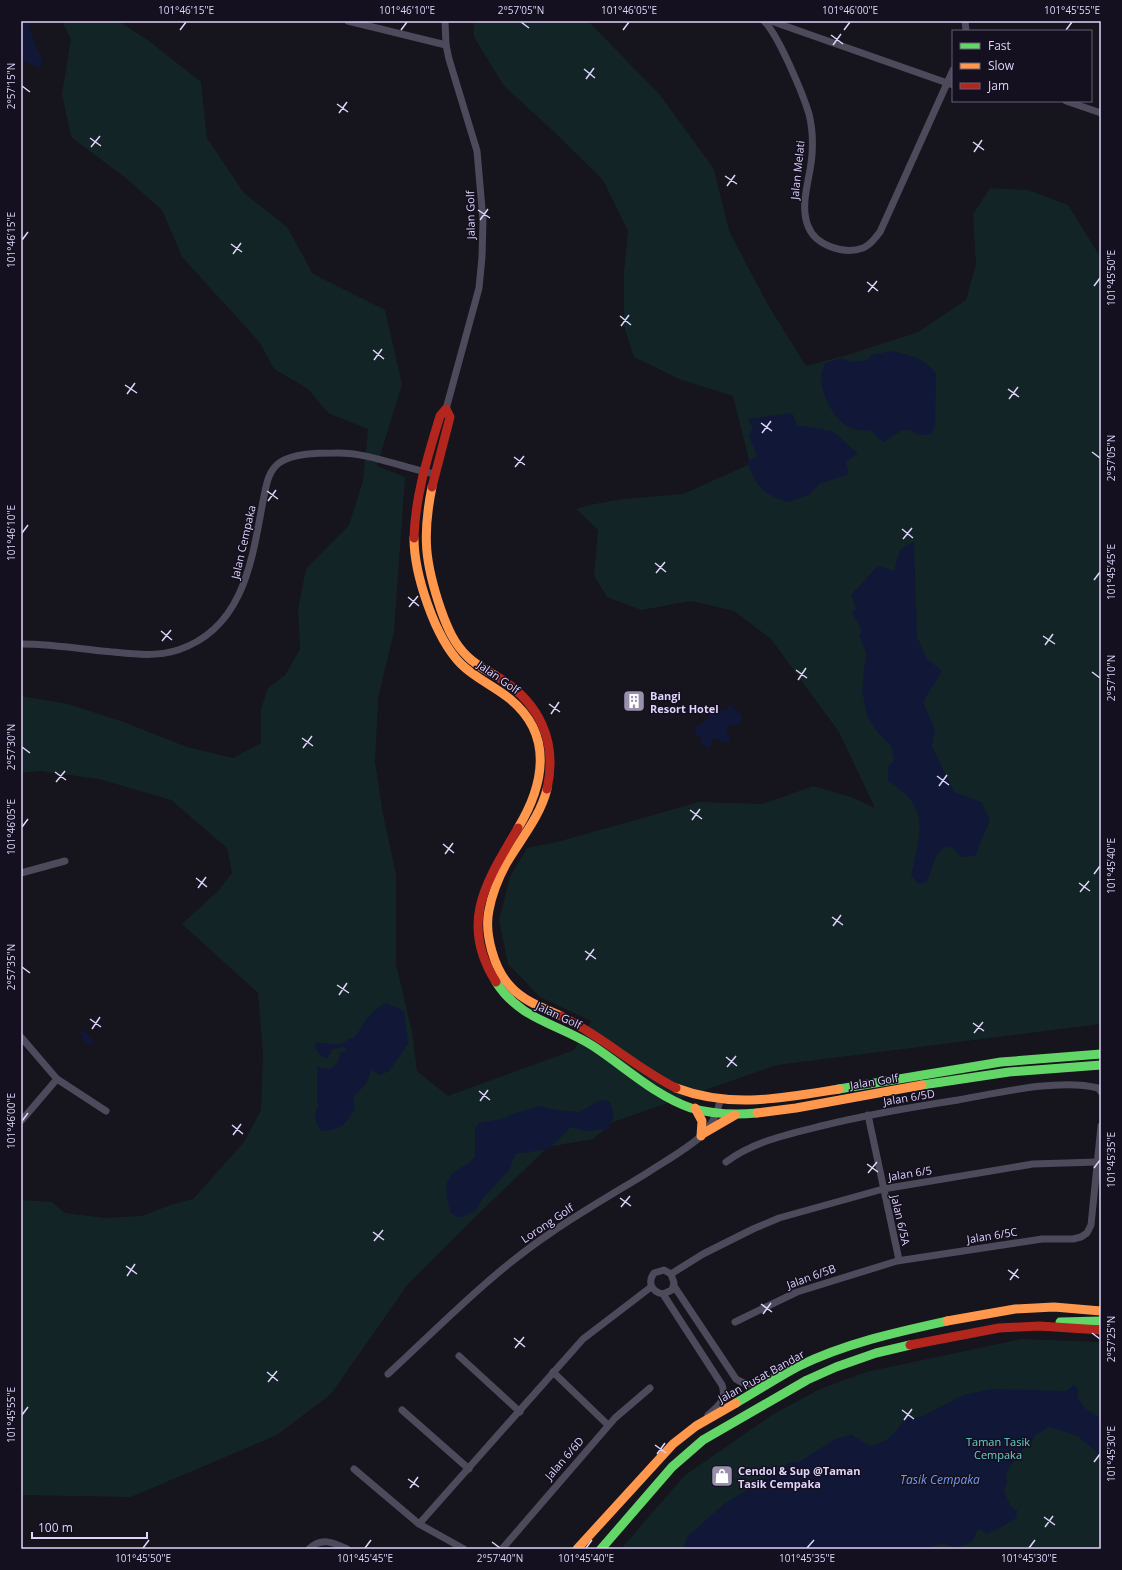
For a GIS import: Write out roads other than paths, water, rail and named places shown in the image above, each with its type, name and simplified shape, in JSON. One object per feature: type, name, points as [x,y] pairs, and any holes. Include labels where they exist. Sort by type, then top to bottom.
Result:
[{"type":"street","points":[[348,21],[446,45]]},
{"type":"street","name":"Jalan Golf","points":[[445,21],[446,45],[455,84],[477,151],[483,220],[482,257],[479,288],[446,409],[440,416],[424,472],[416,515],[414,541],[415,558],[420,580],[433,616],[447,647],[470,672],[516,703],[530,721],[540,747],[541,773],[533,802],[490,875],[477,913],[477,935],[482,957],[494,982],[523,1011],[535,1019],[579,1038],[636,1079],[664,1096],[695,1108],[717,1114],[737,1114],[784,1109],[1007,1072],[1054,1066],[1101,1065]]},
{"type":"street","name":"Jalan Melati","points":[[764,21],[769,26],[780,45],[809,115],[812,153],[805,202],[805,213],[808,226],[813,235],[823,243],[836,248],[862,248],[872,242],[880,232],[950,84]]},
{"type":"street","points":[[771,21],[950,84]]},
{"type":"street","points":[[1069,102],[1101,113]]},
{"type":"street","name":"Jalan Golf","points":[[446,409],[450,417],[429,501],[425,542],[428,571],[445,618],[455,640],[473,661],[513,687],[526,699],[540,721],[549,746],[551,762],[549,783],[543,804],[495,884],[488,908],[488,934],[492,955],[498,969],[516,993],[531,1003],[590,1031],[647,1072],[675,1088],[720,1101],[764,1100],[1004,1060],[1059,1055],[1101,1054]]},
{"type":"street","name":"Jalan Cempaka","points":[[21,644],[149,655],[178,650],[199,640],[215,628],[229,612],[247,579],[253,556],[267,481],[270,473],[280,462],[301,455],[336,452],[358,455],[435,474]]},
{"type":"street","points":[[414,541],[425,542]]},
{"type":"street","points":[[21,873],[65,861]]},
{"type":"street","points":[[21,1037],[57,1079],[106,1111]]},
{"type":"street","points":[[1004,1060],[1007,1072]]},
{"type":"street","points":[[22,1120],[57,1079]]},
{"type":"street","name":"Jalan 6/5D","points":[[726,1162],[740,1152],[772,1139],[868,1115],[1031,1088],[1086,1085],[1098,1088],[1101,1092]]},
{"type":"street","name":"Lorong Golf","points":[[388,1374],[471,1296],[552,1231],[669,1160],[702,1135],[717,1114],[720,1101]]},
{"type":"street","points":[[695,1108],[699,1113],[703,1124],[702,1135]]},
{"type":"street","points":[[702,1135],[737,1114]]},
{"type":"street","name":"Jalan 6/5A","points":[[868,1115],[882,1189],[899,1260]]},
{"type":"street","points":[[1097,1162],[1101,1126]]},
{"type":"street","name":"Jalan 6/5","points":[[671,1274],[703,1254],[779,1218],[882,1189],[1033,1164],[1097,1162]]},
{"type":"street","name":"Jalan 6/5C","points":[[899,1260],[1042,1238],[1073,1239],[1081,1237],[1088,1233],[1091,1225],[1097,1162]]},
{"type":"street","name":"Jalan 6/5B","points":[[735,1322],[797,1292],[899,1260]]},
{"type":"street","points":[[674,1286],[672,1290],[663,1294],[657,1293],[651,1287],[651,1277],[657,1271],[664,1270],[671,1274],[674,1279],[674,1286],[736,1379],[742,1383],[754,1384],[800,1366]]},
{"type":"street","points":[[419,1524],[520,1412],[583,1339],[651,1287]]},
{"type":"street","points":[[663,1294],[722,1385],[724,1391],[720,1404],[696,1426]]},
{"type":"street","points":[[1087,1309],[1101,1305]]},
{"type":"street","name":"Jalan Pusat Bandar","points":[[577,1549],[654,1463],[673,1444],[696,1426],[800,1366],[860,1342],[890,1333],[966,1317],[1015,1309],[1054,1307],[1101,1311]]},
{"type":"street","points":[[600,1549],[672,1467],[703,1440],[807,1380],[836,1367],[876,1353],[934,1339],[999,1328],[1039,1326],[1086,1320],[1101,1321]]},
{"type":"street","points":[[1039,1326],[1101,1330]]},
{"type":"street","points":[[458,1356],[520,1412]]},
{"type":"street","points":[[553,1372],[608,1425]]},
{"type":"street","name":"Jalan 6/6D","points":[[502,1549],[608,1425],[650,1388]]},
{"type":"street","points":[[402,1410],[469,1469]]},
{"type":"street","points":[[354,1469],[419,1524],[464,1549]]},
{"type":"street","points":[[309,1549],[318,1542],[335,1543],[347,1549]]},
{"type":"water","points":[[21,21],[28,21],[33,39],[43,62],[40,68],[23,61],[21,65]]},
{"type":"water","points":[[891,351],[921,360],[936,373],[935,427],[930,435],[918,435],[910,430],[901,431],[883,442],[870,430],[851,428],[843,423],[836,417],[826,400],[821,379],[825,363],[842,358],[852,362],[867,360],[872,355]]},
{"type":"water","points":[[792,413],[797,425],[833,431],[858,454],[846,461],[849,474],[819,484],[810,494],[789,502],[767,493],[754,479],[747,462],[757,456],[749,435],[753,429],[748,419]]},
{"type":"water","points":[[914,541],[917,637],[927,659],[942,671],[923,702],[935,730],[932,746],[954,792],[981,802],[990,820],[975,856],[961,857],[953,848],[945,847],[937,854],[927,882],[919,884],[911,876],[919,835],[917,812],[911,801],[902,791],[888,781],[888,767],[894,760],[891,746],[878,733],[867,716],[862,690],[866,653],[859,635],[862,632],[852,612],[856,608],[851,595],[878,566],[894,571],[900,550]]},
{"type":"water","points":[[730,704],[742,715],[742,721],[737,725],[727,726],[726,731],[729,736],[729,742],[723,743],[718,739],[713,738],[711,747],[702,745],[701,738],[694,733],[696,726],[706,721],[712,711],[726,710]]},
{"type":"water","points":[[387,1003],[404,1011],[408,1044],[389,1071],[380,1075],[371,1070],[365,1085],[354,1098],[353,1101],[355,1109],[342,1126],[321,1131],[316,1118],[316,1109],[319,1107],[317,1103],[317,1067],[330,1069],[337,1063],[341,1052],[345,1052],[346,1049],[343,1047],[332,1049],[327,1059],[318,1052],[315,1043],[341,1044],[355,1037],[372,1013]]},
{"type":"water","points":[[83,1030],[94,1041],[91,1046],[81,1039],[83,1035],[80,1033]]},
{"type":"water","points":[[605,1100],[610,1102],[614,1116],[608,1129],[583,1131],[570,1128],[549,1149],[515,1154],[510,1169],[483,1198],[475,1211],[463,1217],[457,1217],[450,1212],[446,1192],[447,1182],[452,1174],[469,1163],[475,1157],[475,1128],[479,1123],[506,1118],[510,1115],[539,1106],[557,1110],[579,1112],[598,1101]]},
{"type":"water","name":"Tasik Cempaka","points":[[1074,1385],[1078,1388],[1077,1398],[1086,1409],[1101,1419],[1101,1456],[1078,1436],[1049,1427],[1035,1435],[1033,1441],[1022,1450],[1006,1472],[1007,1482],[1004,1491],[1011,1507],[1017,1510],[1016,1518],[998,1529],[986,1534],[981,1529],[977,1531],[972,1542],[958,1548],[940,1544],[929,1549],[683,1549],[688,1536],[723,1505],[789,1463],[799,1462],[837,1438],[852,1435],[870,1446],[882,1442],[895,1433],[905,1418],[921,1417],[963,1395],[994,1389],[1066,1391]]},
{"type":"place","name":"Bangi Resort Hotel","points":[[634,701]]},
{"type":"place","name":"Cendol & Sup @Taman Tasik Cempaka","points":[[722,1476]]},
{"type":"park label","name":"Taman Tasik Cempaka","points":[[998,1447]]}]
